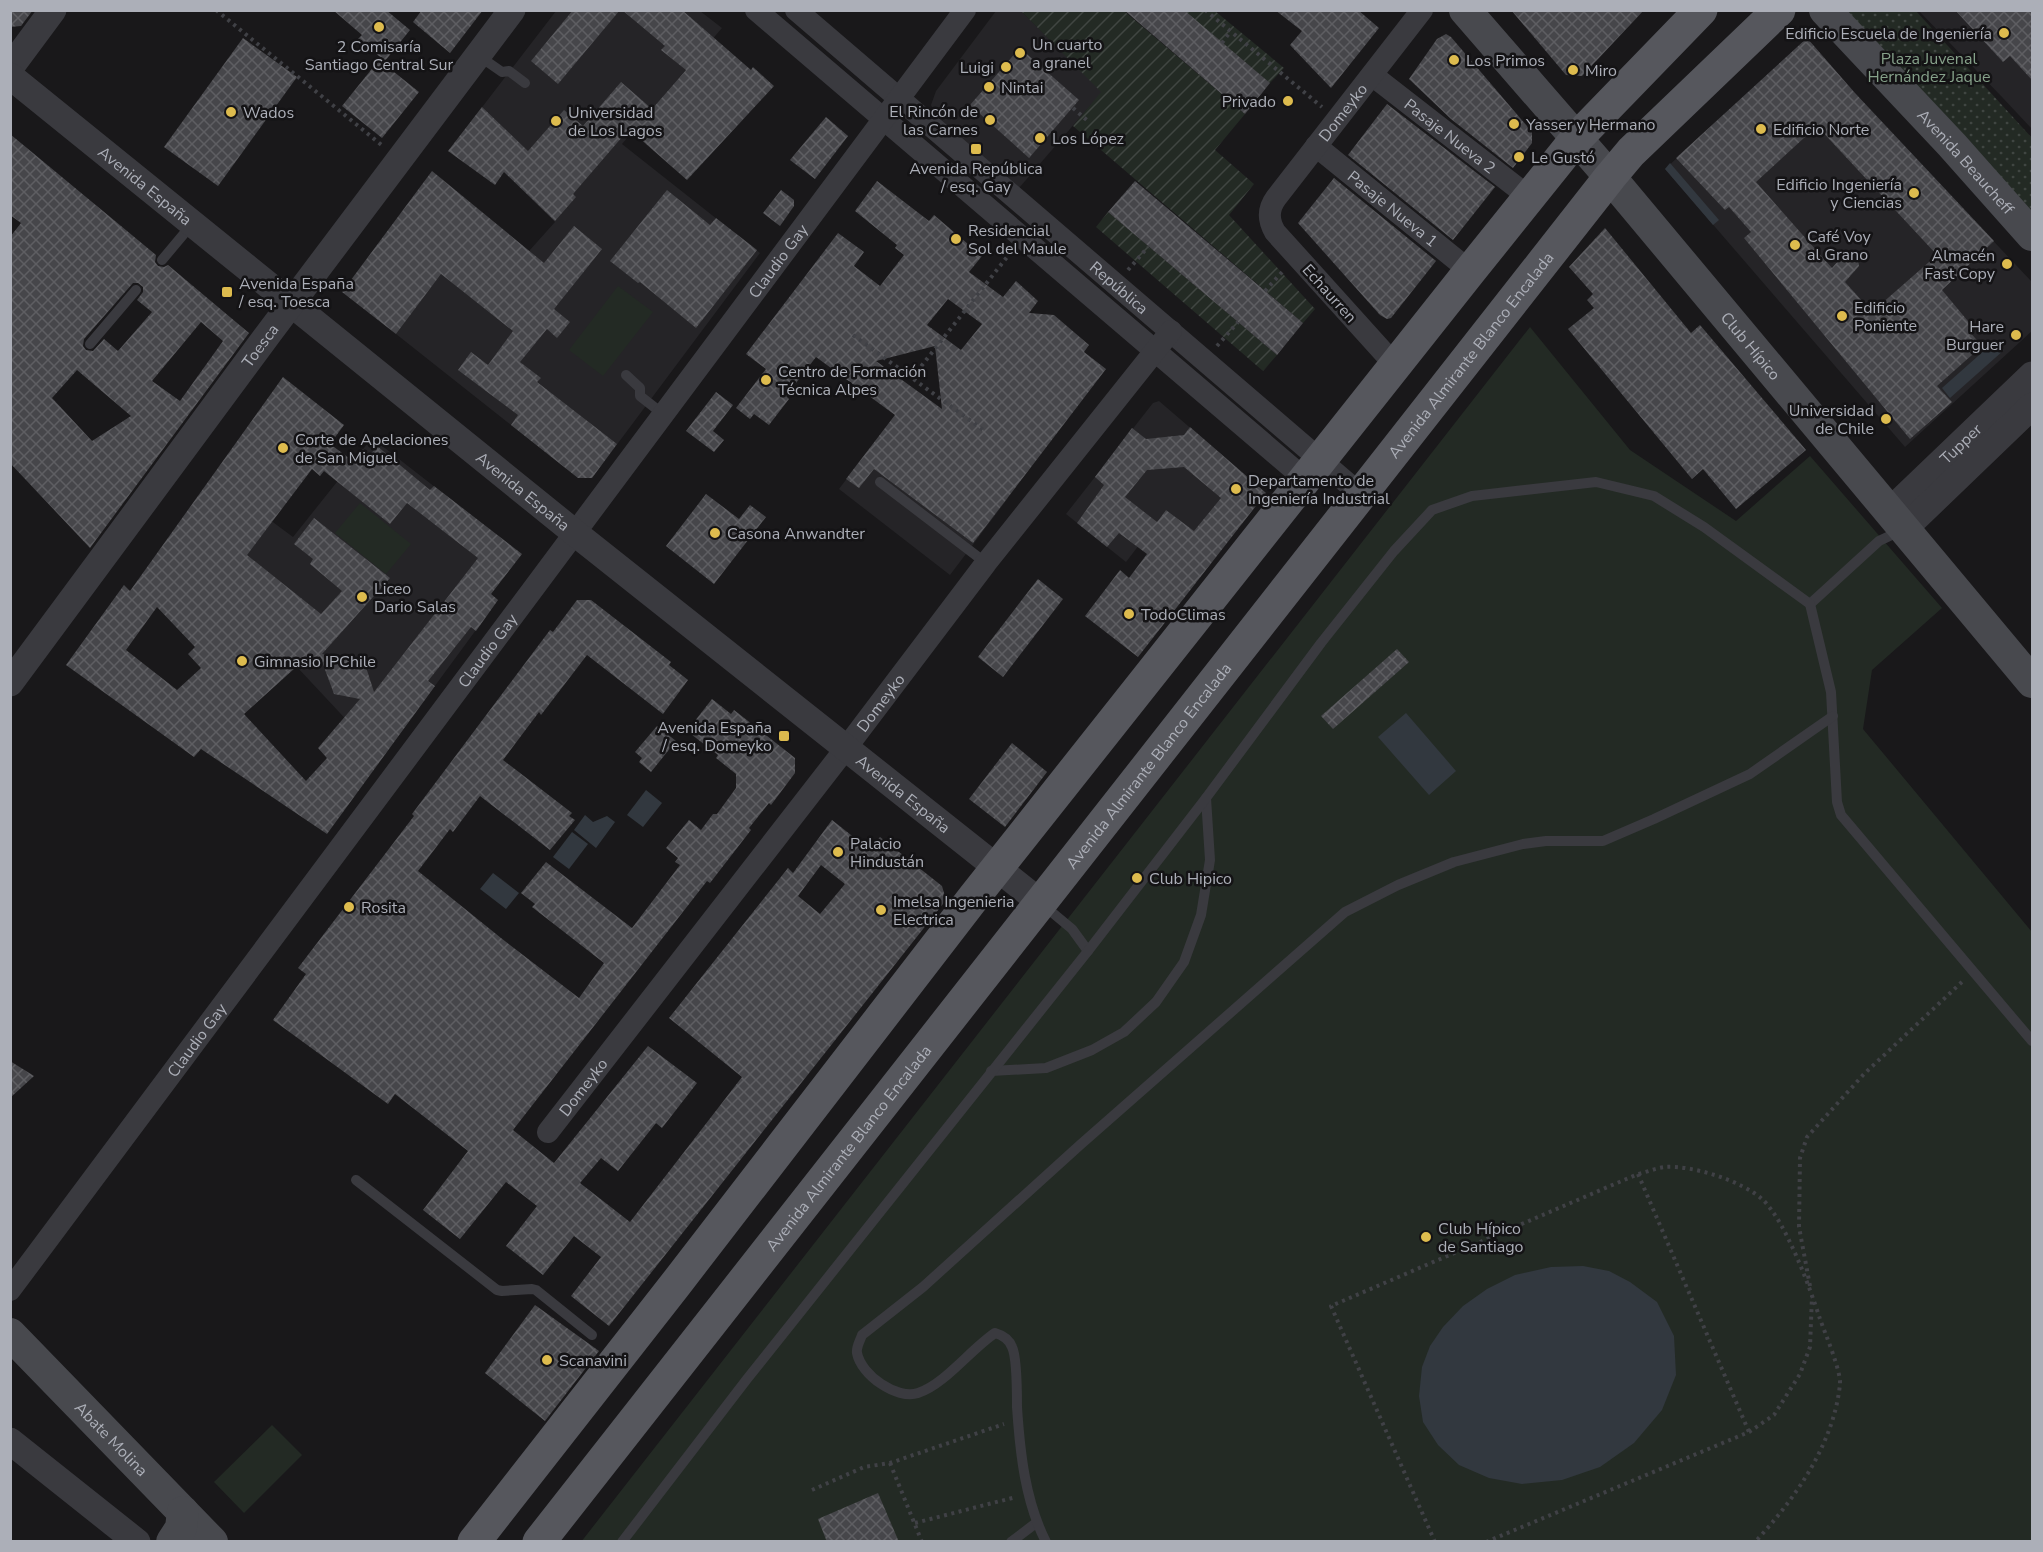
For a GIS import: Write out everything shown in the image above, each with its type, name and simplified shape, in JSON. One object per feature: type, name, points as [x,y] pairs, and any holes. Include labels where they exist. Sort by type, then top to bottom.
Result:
[{"type":"main road","name":"Club Hípico","points":[[1466,10],[1610,177],[1891,528],[2032,682]]},
{"type":"main road","points":[[474,1542],[614,1352],[675,1285],[997,868],[1529,197],[1576,139],[1701,10]]},
{"type":"main road","name":"Avenida Almirante Blanco Encalada","points":[[539,1542],[1610,177],[1631,152],[1779,10]]},
{"type":"main road","name":"Avenida Beaucheff","points":[[1825,10],[1952,145],[2032,235]]},
{"type":"main road","points":[[675,1285],[716,1317]]},
{"type":"main road","name":"Abate Molina","points":[[10,1334],[212,1542]]},
{"type":"main road","points":[[172,1542],[181,1528],[183,1512]]},
{"type":"street","points":[[10,68],[53,10]]},
{"type":"street","name":"Toesca","points":[[10,683],[512,10]]},
{"type":"street","name":"República","points":[[756,10],[1156,352],[1313,469],[1360,494]]},
{"type":"street","name":"República","points":[[796,10],[1171,332],[1313,469]]},
{"type":"street","name":"Claudio Gay","points":[[10,1290],[965,10]]},
{"type":"street","name":"Domeyko","points":[[1270,217],[1272,204],[1422,10]]},
{"type":"street","name":"Pasaje Nueva 2","points":[[1372,75],[1529,197]]},
{"type":"street","name":"Avenida España","points":[[10,76],[575,533],[1040,902]]},
{"type":"street","name":"Pasaje Nueva 1","points":[[1316,146],[1470,271]]},
{"type":"street","name":"Echaurren","points":[[1270,217],[1275,232],[1395,365]]},
{"type":"street","name":"Domeyko","points":[[548,1131],[846,748],[986,563],[1171,332]]},
{"type":"street","name":"Tupper","points":[[1891,528],[2032,375]]},
{"type":"street","name":"Tupper","points":[[1891,528],[2032,406]]},
{"type":"street","points":[[10,1441],[137,1542]]},
{"type":"lane","points":[[479,56],[502,72],[509,71],[525,83]]},
{"type":"lane","points":[[162,260],[193,223]]},
{"type":"lane","points":[[90,344],[136,290]]},
{"type":"lane","points":[[626,375],[640,388],[640,396],[663,414]]},
{"type":"lane","points":[[880,482],[986,563]]},
{"type":"lane","points":[[622,1542],[747,1379],[1088,951],[1321,643],[1394,551],[1432,510],[1472,496],[1596,482],[1654,496],[1704,527],[1810,604],[1830,692],[1837,802],[1841,815],[2032,1041]]},
{"type":"lane","points":[[1810,604],[1891,528]]},
{"type":"lane","points":[[1046,1542],[1036,1523],[1027,1492],[1018,1427],[1012,1346],[1003,1335],[995,1333],[984,1340],[933,1386],[918,1394],[906,1395],[886,1388],[868,1371],[857,1353],[862,1335],[922,1287],[1080,1144],[1345,912],[1398,885],[1454,862],[1523,844],[1546,841],[1603,841],[1750,774],[1833,716]]},
{"type":"lane","points":[[991,1071],[1046,1068],[1092,1050],[1124,1032],[1156,1002],[1184,962],[1201,915],[1210,860],[1206,798]]},
{"type":"lane","points":[[1040,902],[1072,929],[1088,951]]},
{"type":"lane","points":[[356,1180],[497,1290],[536,1290],[592,1335]]},
{"type":"lane","points":[[1011,1542],[1036,1523]]},
{"type":"path","points":[[216,10],[401,161]]},
{"type":"path","points":[[1205,10],[1318,104]]},
{"type":"path","points":[[1222,43],[1230,32]]},
{"type":"path","points":[[1072,108],[1089,122]]},
{"type":"path","points":[[912,378],[1022,237]]},
{"type":"path","points":[[1136,261],[1148,247]]},
{"type":"path","points":[[1265,291],[1282,272]]},
{"type":"path","points":[[1224,338],[1238,322]]},
{"type":"path","points":[[853,335],[986,432]]},
{"type":"path","points":[[1486,1542],[1749,1432],[1774,1415],[1800,1374],[1810,1347],[1812,1294],[1799,1227],[1800,1158],[1807,1137],[1864,1074],[1974,971]]},
{"type":"path","points":[[1435,1542],[1331,1306],[1638,1174],[1665,1167],[1710,1173],[1739,1185],[1762,1199],[1779,1220],[1812,1294],[1841,1381],[1836,1408],[1813,1464],[1788,1505],[1755,1542]]},
{"type":"path","points":[[1638,1174],[1749,1432]]},
{"type":"path","points":[[812,1490],[864,1467],[890,1463],[1008,1422],[1010,1433]]},
{"type":"path","points":[[890,1463],[922,1542]]},
{"type":"path","points":[[915,1523],[1020,1496]]},
{"type":"shaded area","points":[[556,11],[700,11],[722,28],[622,144],[760,253],[592,478],[578,478],[396,334],[485,215],[529,251],[555,222],[463,132]]},
{"type":"shaded area","points":[[996,11],[1021,11],[1102,92],[1019,188],[937,118],[931,105],[936,91]]},
{"type":"shaded area","points":[[1919,11],[2032,11],[2032,129],[2002,97]]},
{"type":"shaded area","points":[[1807,38],[1871,111],[2032,282],[2032,331],[1905,447],[1665,169]]},
{"type":"shaded area","points":[[1670,163],[1719,220],[1713,225],[1665,169]]},
{"type":"shaded area","points":[[1995,341],[2004,350],[1950,398],[1942,388]]},
{"type":"shaded area","name":"Departamento de Ingeniería Industrial","points":[[1159,401],[1266,493],[1220,551],[1166,510],[1126,562],[1066,514],[1153,403]]},
{"type":"shaded area","points":[[895,415],[1008,498],[950,575],[839,489]]},
{"type":"shaded area","name":"Liceo Dario Salas","points":[[372,438],[521,554],[491,594],[498,600],[382,758],[226,591],[212,477],[293,537]]},
{"type":"shaded area","points":[[1406,713],[1456,771],[1429,795],[1378,737]]},
{"type":"shaded area","points":[[646,790],[662,803],[643,827],[627,815]]},
{"type":"shaded area","points":[[585,815],[593,822],[607,816],[615,822],[596,848],[574,830]]},
{"type":"shaded area","points":[[572,832],[588,844],[569,869],[553,857]]},
{"type":"shaded area","points":[[493,873],[519,893],[506,909],[480,889]]},
{"type":"shaded area","points":[[1583,1266],[1609,1271],[1630,1282],[1657,1302],[1674,1336],[1676,1375],[1662,1410],[1634,1443],[1600,1467],[1562,1480],[1522,1484],[1489,1478],[1459,1465],[1438,1445],[1423,1422],[1419,1396],[1422,1367],[1430,1346],[1443,1327],[1463,1306],[1487,1289],[1515,1275],[1551,1267]]},
{"type":"green space","points":[[1021,11],[1124,11],[1245,114],[1215,150],[1254,184],[1229,215],[1315,309],[1303,323],[1073,126],[1101,92]]},
{"type":"green space","points":[[1184,11],[1215,11],[1284,68],[1270,83]]},
{"type":"green space","name":"Plaza Juvenal Hernández Jaque","points":[[1836,11],[1916,11],[2032,138],[2032,222]]},
{"type":"green space","points":[[1108,212],[1277,355],[1263,371],[1096,227]]},
{"type":"green space","points":[[618,286],[653,312],[603,376],[569,350]]},
{"type":"green space","name":"Club Hípico de Santiago","points":[[1530,327],[1630,450],[1736,521],[1810,456],[1942,608],[1872,670],[1863,729],[2032,932],[2032,1541],[581,1542]]},
{"type":"green space","points":[[360,503],[411,544],[386,574],[335,533]]},
{"type":"green space","points":[[272,1425],[302,1455],[244,1513],[214,1482]]},
{"type":"building","points":[[10,10],[33,10],[21,26],[10,27]]},
{"type":"building","points":[[333,10],[386,10],[410,30],[385,61],[358,39],[362,35]]},
{"type":"building","points":[[422,10],[483,10],[450,53],[413,22]]},
{"type":"building","points":[[573,10],[620,10],[558,84],[531,61]]},
{"type":"building","points":[[622,10],[682,10],[751,70],[753,67],[774,86],[687,180],[629,129],[573,194],[576,197],[555,221],[504,172],[495,185],[448,151],[482,107],[528,151],[564,110],[583,126],[621,82],[652,109],[686,70],[661,50],[665,46]]},
{"type":"building","points":[[1124,10],[1184,10],[1270,83],[1245,114]]},
{"type":"building","points":[[1275,10],[1358,10],[1379,28],[1331,88],[1290,45],[1302,31]]},
{"type":"building","points":[[1511,10],[1644,10],[1582,76],[1566,75]]},
{"type":"building","name":"Edificio Escuela de Ingeniería","points":[[1955,10],[2032,10],[2032,80],[2010,56],[2003,62]]},
{"type":"building","points":[[1446,34],[1532,132],[1532,143],[1513,168],[1451,119],[1409,79],[1437,39]]},
{"type":"building","name":"Wados","points":[[243,38],[297,77],[218,186],[164,147]]},
{"type":"building","points":[[1807,38],[1854,92],[1994,241],[1942,290],[1972,326],[1968,330],[1982,346],[1937,386],[1952,402],[1910,439],[1744,238],[1751,232],[1729,207],[1725,210],[1676,158]],"holes":[[[1817,126],[1937,255],[1872,312],[1845,282],[1859,266],[1857,256],[1845,253],[1832,268],[1756,182]]]},
{"type":"building","points":[[1020,48],[1079,100],[1029,158],[970,105]]},
{"type":"building","points":[[379,60],[419,92],[382,138],[342,106]]},
{"type":"building","points":[[1387,104],[1495,187],[1453,240],[1348,155]]},
{"type":"building","points":[[826,117],[848,136],[815,179],[790,160]]},
{"type":"building","points":[[10,134],[156,255],[155,262],[158,266],[168,265],[249,333],[90,548],[10,463],[10,237],[21,223],[10,215]],"holes":[[[133,283],[138,283],[143,287],[143,292],[137,300],[152,312],[118,351],[104,339],[93,351],[86,350],[83,346],[84,339]],[[201,322],[223,341],[180,401],[152,381]],[[77,370],[131,416],[92,441],[52,398]]]},
{"type":"building","points":[[432,171],[544,263],[574,226],[602,249],[554,309],[570,322],[557,338],[547,329],[520,362],[541,378],[537,382],[617,444],[592,478],[578,478],[511,425],[518,415],[458,370],[471,352],[488,365],[513,331],[441,274],[396,334],[342,292]]},
{"type":"building","points":[[1334,178],[1436,261],[1391,318],[1387,319],[1380,315],[1298,223]]},
{"type":"building","points":[[877,181],[929,221],[934,215],[982,256],[969,272],[1003,297],[1016,281],[1038,301],[1029,313],[1054,315],[1089,345],[1084,352],[1106,369],[973,543],[874,469],[859,488],[846,479],[895,415],[816,357],[786,396],[789,399],[769,425],[754,414],[750,419],[736,408],[766,369],[746,354],[838,233],[864,252],[854,266],[880,286],[904,255],[895,248],[897,245],[855,211]],"holes":[[[948,299],[982,324],[961,350],[927,325]],[[935,346],[942,409],[876,361]]]},
{"type":"building","points":[[1135,181],[1303,323],[1277,355],[1108,212]]},
{"type":"building","points":[[667,190],[710,225],[716,218],[757,250],[696,328],[640,282],[638,283],[610,261]]},
{"type":"building","points":[[781,190],[794,200],[794,206],[780,226],[763,213]]},
{"type":"building","points":[[1605,228],[1691,333],[1700,325],[1806,450],[1736,509],[1703,469],[1692,479],[1568,329],[1594,308],[1587,300],[1593,294],[1569,267]]},
{"type":"building","points":[[283,377],[344,425],[330,444],[353,461],[363,449],[370,455],[377,446],[430,490],[434,486],[522,554],[491,594],[498,600],[476,631],[471,627],[428,681],[435,686],[327,834],[201,749],[194,757],[66,665],[124,585],[130,591]],"holes":[[[312,469],[320,476],[324,471],[390,524],[407,503],[478,558],[374,692],[364,661],[322,654],[390,578],[314,518],[294,544],[313,559],[310,564],[342,591],[321,614],[247,555]],[[157,607],[195,647],[188,654],[201,668],[177,690],[126,650]],[[320,656],[334,694],[360,699],[318,748],[327,758],[306,781],[244,714],[305,659],[312,665]]]},
{"type":"building","points":[[716,392],[733,405],[713,431],[724,440],[714,452],[686,431]]},
{"type":"building","points":[[1190,427],[1266,493],[1138,657],[1085,616],[1120,570],[1129,578],[1147,554],[1119,533],[1107,547],[1077,523],[1104,485],[1095,477],[1132,428],[1146,439],[1184,435]],"holes":[[[1184,467],[1221,498],[1194,531],[1166,510],[1157,522],[1125,497],[1147,470]]]},
{"type":"building","name":"Casona Anwandter","points":[[706,494],[739,519],[750,505],[766,517],[714,584],[666,546]]},
{"type":"building","points":[[1038,579],[1063,599],[1003,677],[978,657]]},
{"type":"building","points":[[577,600],[591,600],[671,662],[669,665],[688,680],[663,714],[587,655],[541,715],[539,712],[503,760],[572,813],[569,816],[575,820],[550,850],[480,796],[453,832],[450,829],[418,871],[579,998],[604,963],[532,907],[535,904],[521,893],[546,862],[632,928],[680,865],[675,862],[678,858],[666,848],[689,820],[701,830],[713,814],[717,814],[736,788],[736,774],[716,758],[718,755],[687,731],[712,699],[731,714],[734,710],[795,758],[795,773],[771,805],[769,803],[749,828],[751,830],[710,883],[707,881],[513,1130],[554,1163],[648,1046],[697,1083],[662,1128],[656,1123],[618,1171],[601,1158],[580,1183],[630,1222],[742,1077],[669,1018],[788,868],[793,873],[832,820],[870,850],[880,837],[942,886],[946,900],[609,1326],[571,1296],[601,1257],[574,1236],[543,1275],[506,1246],[537,1206],[506,1182],[460,1239],[423,1210],[468,1151],[395,1094],[388,1104],[273,1020],[306,974],[298,968],[414,816],[412,814],[550,630],[553,632]],"holes":[[[821,865],[845,884],[820,914],[798,896]]]},
{"type":"building","points":[[1397,649],[1409,662],[1333,729],[1321,716]]},
{"type":"building","points":[[657,726],[676,741],[651,772],[639,762],[642,758],[635,752]]},
{"type":"building","points":[[1012,743],[1047,772],[1005,827],[969,799]]},
{"type":"building","points":[[10,1061],[34,1076],[10,1098]]},
{"type":"building","name":"Scanavini","points":[[535,1305],[599,1351],[545,1421],[485,1373]]},
{"type":"building","points":[[878,1493],[899,1542],[827,1542],[818,1519]]},
{"type":"place","name":"2 Comisaría Santiago Central Sur","points":[[379,27]]},
{"type":"place","name":"Edificio Escuela de Ingeniería","points":[[2004,33]]},
{"type":"place","name":"Un cuarto a granel","points":[[1020,53]]},
{"type":"place","name":"Los Primos","points":[[1454,60]]},
{"type":"place","name":"Luigi","points":[[1006,67]]},
{"type":"place","name":"Miro","points":[[1573,70]]},
{"type":"place","name":"Nintai","points":[[989,87]]},
{"type":"place","name":"Privado","points":[[1288,101]]},
{"type":"place","name":"Wados","points":[[231,112]]},
{"type":"place","name":"El Rincón de las Carnes","points":[[990,120]]},
{"type":"place","name":"Universidad de Los Lagos","points":[[556,121]]},
{"type":"place","name":"Yasser y Hermano","points":[[1514,124]]},
{"type":"place","name":"Edificio Norte","points":[[1761,129]]},
{"type":"place","name":"Los López","points":[[1040,138]]},
{"type":"place","name":"Avenida República / esq. Gay","points":[[976,149]]},
{"type":"place","name":"Le Gustó","points":[[1519,157]]},
{"type":"place","name":"Edificio Ingeniería y Ciencias","points":[[1914,193]]},
{"type":"place","name":"Residencial Sol del Maule","points":[[956,239]]},
{"type":"place","name":"Café Voy al Grano","points":[[1795,245]]},
{"type":"place","name":"Almacén Fast Copy","points":[[2007,264]]},
{"type":"place","name":"Avenida España / esq. Toesca","points":[[227,292]]},
{"type":"place","name":"Edificio Poniente","points":[[1842,316]]},
{"type":"place","name":"Hare Burguer","points":[[2016,335]]},
{"type":"place","name":"Centro de Formación Técnica Alpes","points":[[766,380]]},
{"type":"place","name":"Universidad de Chile","points":[[1886,419]]},
{"type":"place","name":"Corte de Apelaciones de San Miguel","points":[[283,448]]},
{"type":"place","name":"Departamento de Ingeniería Industrial","points":[[1236,489]]},
{"type":"place","name":"Casona Anwandter","points":[[715,533]]},
{"type":"place","name":"Liceo Dario Salas","points":[[362,597]]},
{"type":"place","name":"TodoClimas","points":[[1129,614]]},
{"type":"place","name":"Gimnasio IPChile","points":[[242,661]]},
{"type":"place","name":"Avenida España / esq. Domeyko","points":[[784,736]]},
{"type":"place","name":"Palacio Hindustán","points":[[838,852]]},
{"type":"place","name":"Club Hipico","points":[[1137,878]]},
{"type":"place","name":"Rosita","points":[[349,907]]},
{"type":"place","name":"Imelsa Ingenieria Electrica","points":[[881,910]]},
{"type":"place","name":"Club Hípico de Santiago","points":[[1426,1237]]},
{"type":"place","name":"Scanavini","points":[[547,1360]]}]
